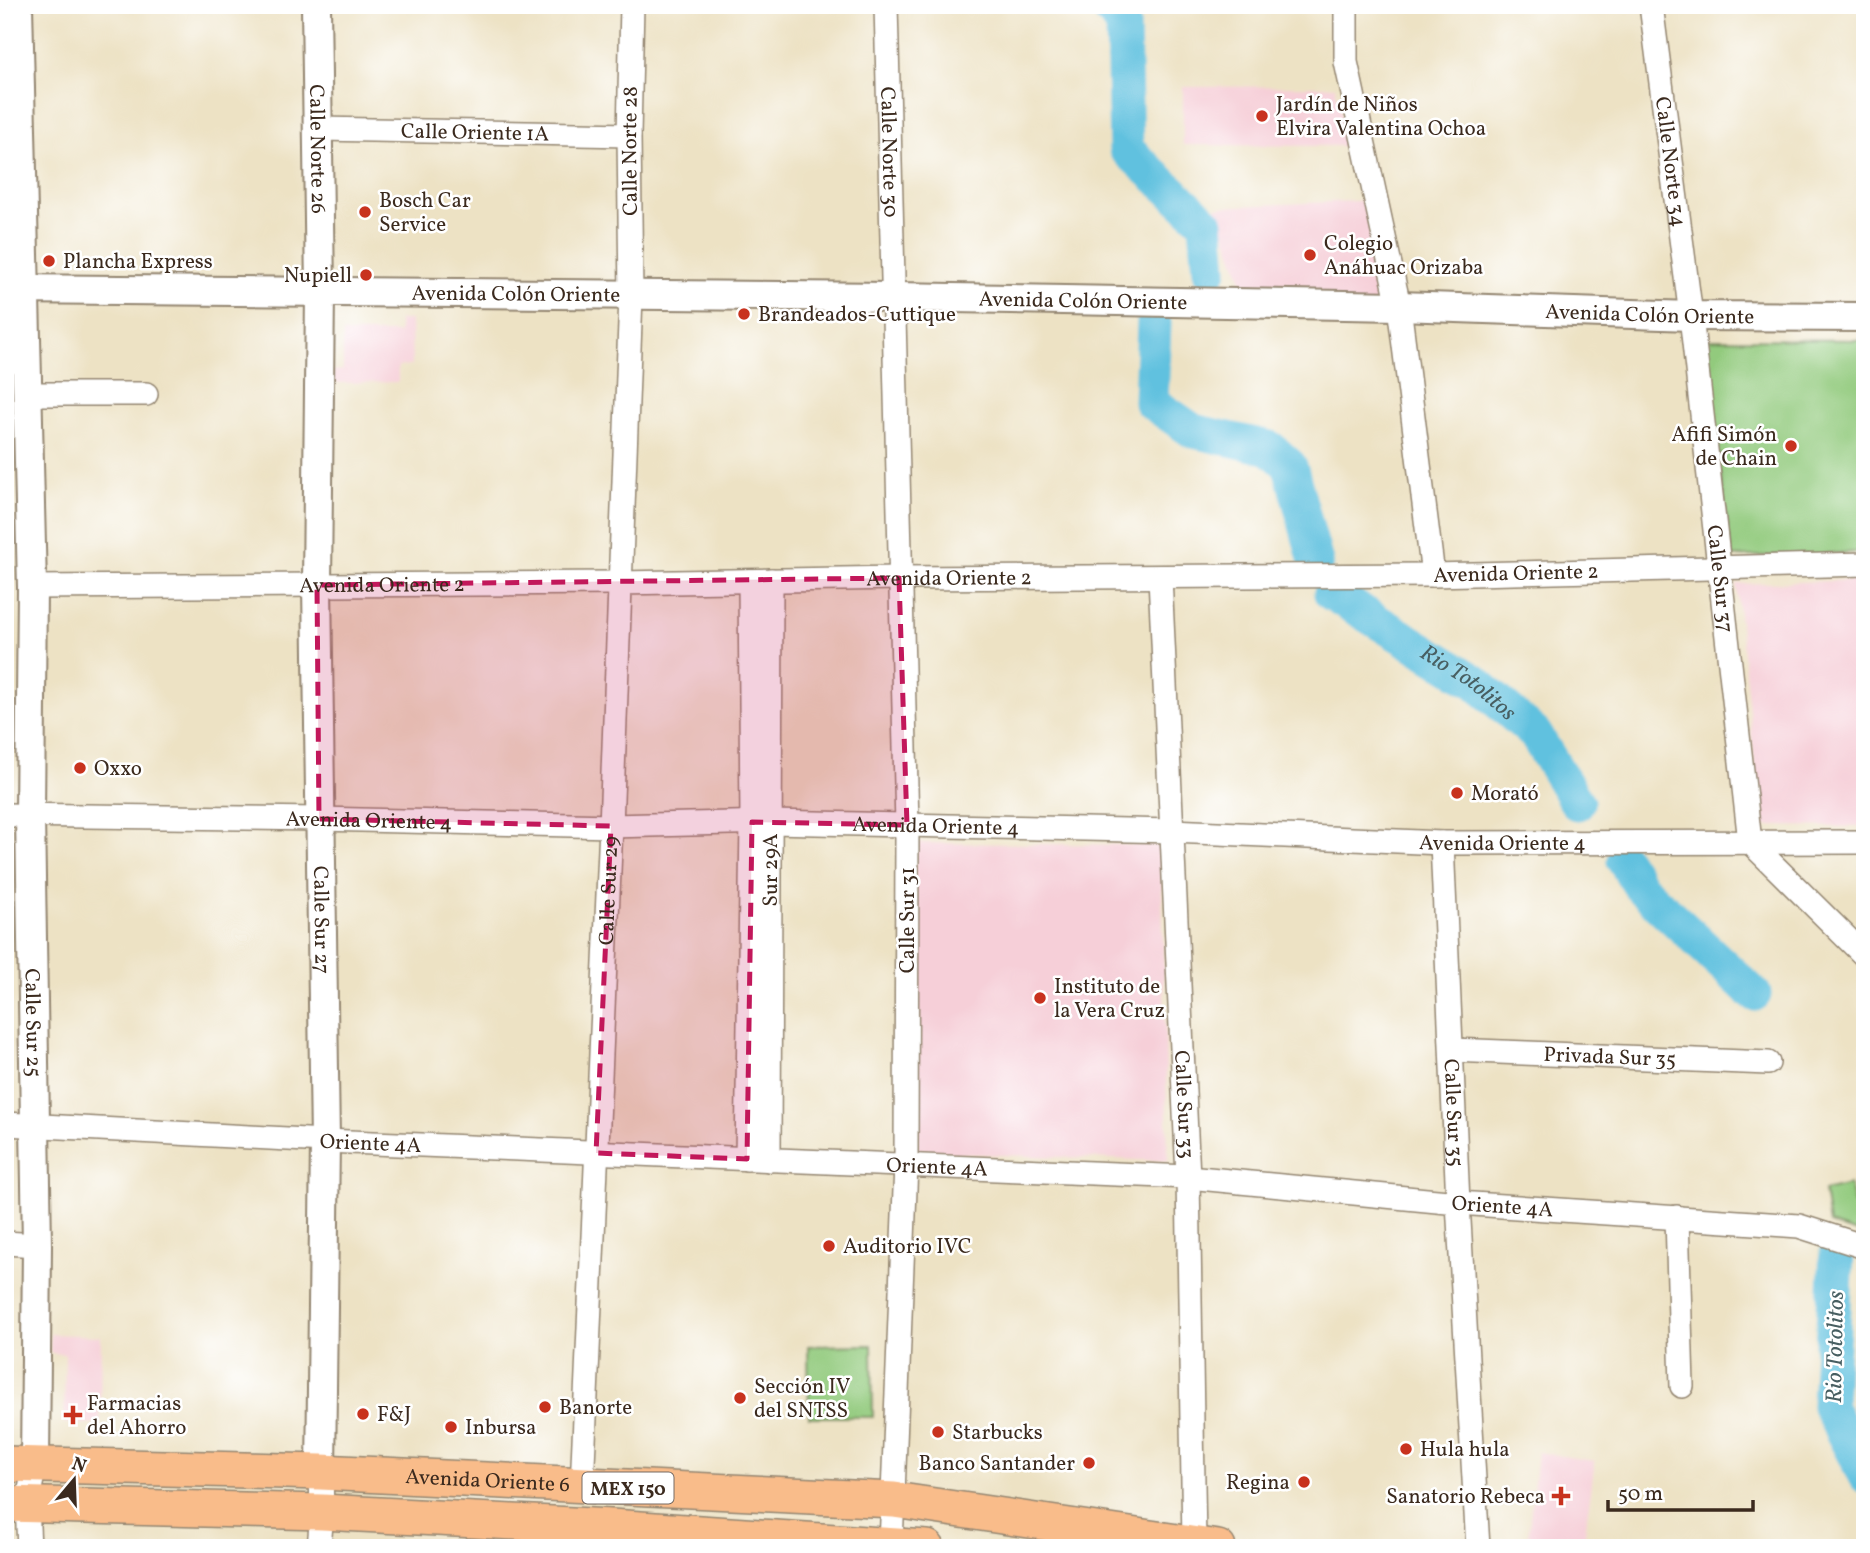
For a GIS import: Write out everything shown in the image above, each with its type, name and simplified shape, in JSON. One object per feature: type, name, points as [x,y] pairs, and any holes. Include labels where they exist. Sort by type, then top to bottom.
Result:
[{"type":"main road","name":"Avenida Oriente 6","points":[[20,1465],[321,1472],[905,1501],[1202,1546]]},
{"type":"main road","points":[[13,1497],[20,1465]]},
{"type":"main road","points":[[13,1497],[60,1481],[135,1478],[151,1468]]},
{"type":"main road","name":"Avenida Oriente 6","points":[[13,1497],[322,1512],[583,1537],[910,1546]]},
{"type":"main road","points":[[905,1501],[920,1512],[921,1522],[910,1546]]},
{"type":"street","name":"Calle Sur 25","points":[[18,5],[15,289],[26,394],[32,587],[18,816],[36,1127],[37,1245],[20,1465]]},
{"type":"street","name":"Calle Norte 26","points":[[316,5],[320,291]]},
{"type":"street","name":"Calle Norte 28","points":[[631,296],[629,135],[632,5]]},
{"type":"street","name":"Calle Norte 30","points":[[886,5],[895,297]]},
{"type":"street","points":[[1346,5],[1346,62],[1399,306],[1433,575]]},
{"type":"street","name":"Calle Norte 34","points":[[1651,5],[1691,316]]},
{"type":"street","name":"Calle Oriente 1A","points":[[319,129],[629,135]]},
{"type":"street","name":"Avenida Colón Oriente","points":[[15,289],[895,297],[1399,306],[1691,316],[1865,317]]},
{"type":"street","name":"Calle Sur 27","points":[[318,1548],[322,1512],[325,1141],[317,585],[320,291]]},
{"type":"street","name":"Calle Sur 29","points":[[582,1487],[631,296]]},
{"type":"street","name":"Calle Sur 31","points":[[895,297],[907,825],[905,1501]]},
{"type":"street","name":"Calle Sur 37","points":[[1691,316],[1750,842]]},
{"type":"street","points":[[26,394],[146,394]]},
{"type":"street","name":"Avenida Oriente 2","points":[[32,587],[1433,575],[1865,564]]},
{"type":"street","name":"Calle Sur 33","points":[[1160,577],[1202,1546]]},
{"type":"street","name":"Sur 29A","points":[[758,1160],[762,822],[761,581]]},
{"type":"street","name":"Avenida Oriente 4","points":[[18,816],[611,826],[762,822],[1172,831],[1442,843],[1865,842]]},
{"type":"street","points":[[1750,842],[1865,956]]},
{"type":"street","name":"Calle Sur 35","points":[[1442,843],[1458,1203],[1478,1548]]},
{"type":"street","name":"Privada Sur 35","points":[[1452,1050],[1768,1063]]},
{"type":"street","name":"Oriente 4A","points":[[5,1125],[1188,1177],[1458,1203],[1799,1226],[1865,1247]]},
{"type":"street","points":[[1677,1217],[1682,1386]]},
{"type":"street","points":[[5,1243],[37,1245]]},
{"type":"street","points":[[582,1487],[598,1495],[602,1506],[599,1516],[583,1537]]},
{"type":"street","points":[[13,1497],[29,1548]]},
{"type":"highlighted area","points":[[899,578],[907,825],[752,822],[747,1159],[596,1153],[611,826],[319,819],[317,585]]},
{"type":"shaded area","name":"Jardín de Niños Elvira Valentina Ochoa","points":[[1335,86],[1348,146],[1183,145],[1183,87]]},
{"type":"shaded area","name":"Colegio Anáhuac Orizaba","points":[[1376,200],[1399,306],[1250,303],[1216,207]]},
{"type":"shaded area","points":[[399,320],[411,320],[412,366],[398,366],[398,382],[333,383],[333,371],[343,370],[343,333],[399,333]]},
{"type":"shaded area","points":[[5,445],[10,445],[11,670],[5,670]]},
{"type":"shaded area","points":[[1865,580],[1865,827],[1761,826],[1736,584]]},
{"type":"shaded area","name":"Instituto de la Vera Cruz","points":[[914,843],[1161,845],[1168,1161],[917,1152]]},
{"type":"shaded area","points":[[50,1334],[101,1336],[100,1425],[64,1423],[65,1354],[50,1353]]},
{"type":"shaded area","name":"Sanatorio Rebeca","points":[[1537,1452],[1595,1461],[1583,1548],[1527,1548]]},
{"type":"green space","name":"Afifi Simón de Chain","points":[[1702,339],[1865,340],[1865,552],[1732,557]]},
{"type":"green space","points":[[5,445],[10,445],[12,577],[5,577]]},
{"type":"green space","points":[[1849,1185],[1863,1235],[1829,1224],[1824,1191]]},
{"type":"green space","points":[[872,1345],[873,1417],[809,1417],[808,1346]]},
{"type":"waterway","name":"Rio Totolitos","points":[[1106,5],[1123,24],[1126,149],[1206,223],[1210,270]]},
{"type":"waterway","name":"Rio Totolitos","points":[[1154,323],[1151,402],[1193,431],[1270,448],[1290,466],[1316,562]]},
{"type":"waterway","name":"Rio Totolitos","points":[[1331,593],[1474,681],[1535,734],[1577,803]]},
{"type":"waterway","name":"Rio Totolitos","points":[[1624,861],[1641,888],[1754,994]]},
{"type":"waterway","name":"Rio Totolitos","points":[[1837,1252],[1829,1406],[1865,1476]]},
{"type":"place","name":"Jardín de Niños Elvira Valentina Ochoa","points":[[1262,116]]},
{"type":"place","name":"Bosch Car Service","points":[[365,212]]},
{"type":"place","name":"Colegio Anáhuac Orizaba","points":[[1310,255]]},
{"type":"place","name":"Plancha Express","points":[[49,261]]},
{"type":"place","name":"Nupiell","points":[[366,275]]},
{"type":"place","name":"Brandeados-Cuttique","points":[[744,314]]},
{"type":"place","name":"Afifi Simón de Chain","points":[[1791,446]]},
{"type":"place","name":"Oxxo","points":[[80,768]]},
{"type":"place","name":"Morató","points":[[1457,793]]},
{"type":"place","name":"Instituto de la Vera Cruz","points":[[1040,998]]},
{"type":"place","name":"Auditorio IVC","points":[[829,1246]]},
{"type":"place","name":"Sección IV del SNTSS","points":[[740,1398]]},
{"type":"place","name":"Banorte","points":[[545,1407]]},
{"type":"place","name":"F&J","points":[[363,1414]]},
{"type":"place","name":"Farmacias del Ahorro","points":[[73,1415]]},
{"type":"place","name":"Inbursa","points":[[451,1427]]},
{"type":"place","name":"Starbucks","points":[[938,1432]]},
{"type":"place","name":"Hula hula","points":[[1406,1449]]},
{"type":"place","name":"Banco Santander","points":[[1089,1463]]},
{"type":"place","name":"Regina","points":[[1304,1482]]},
{"type":"place","name":"Sanatorio Rebeca","points":[[1561,1496]]}]
